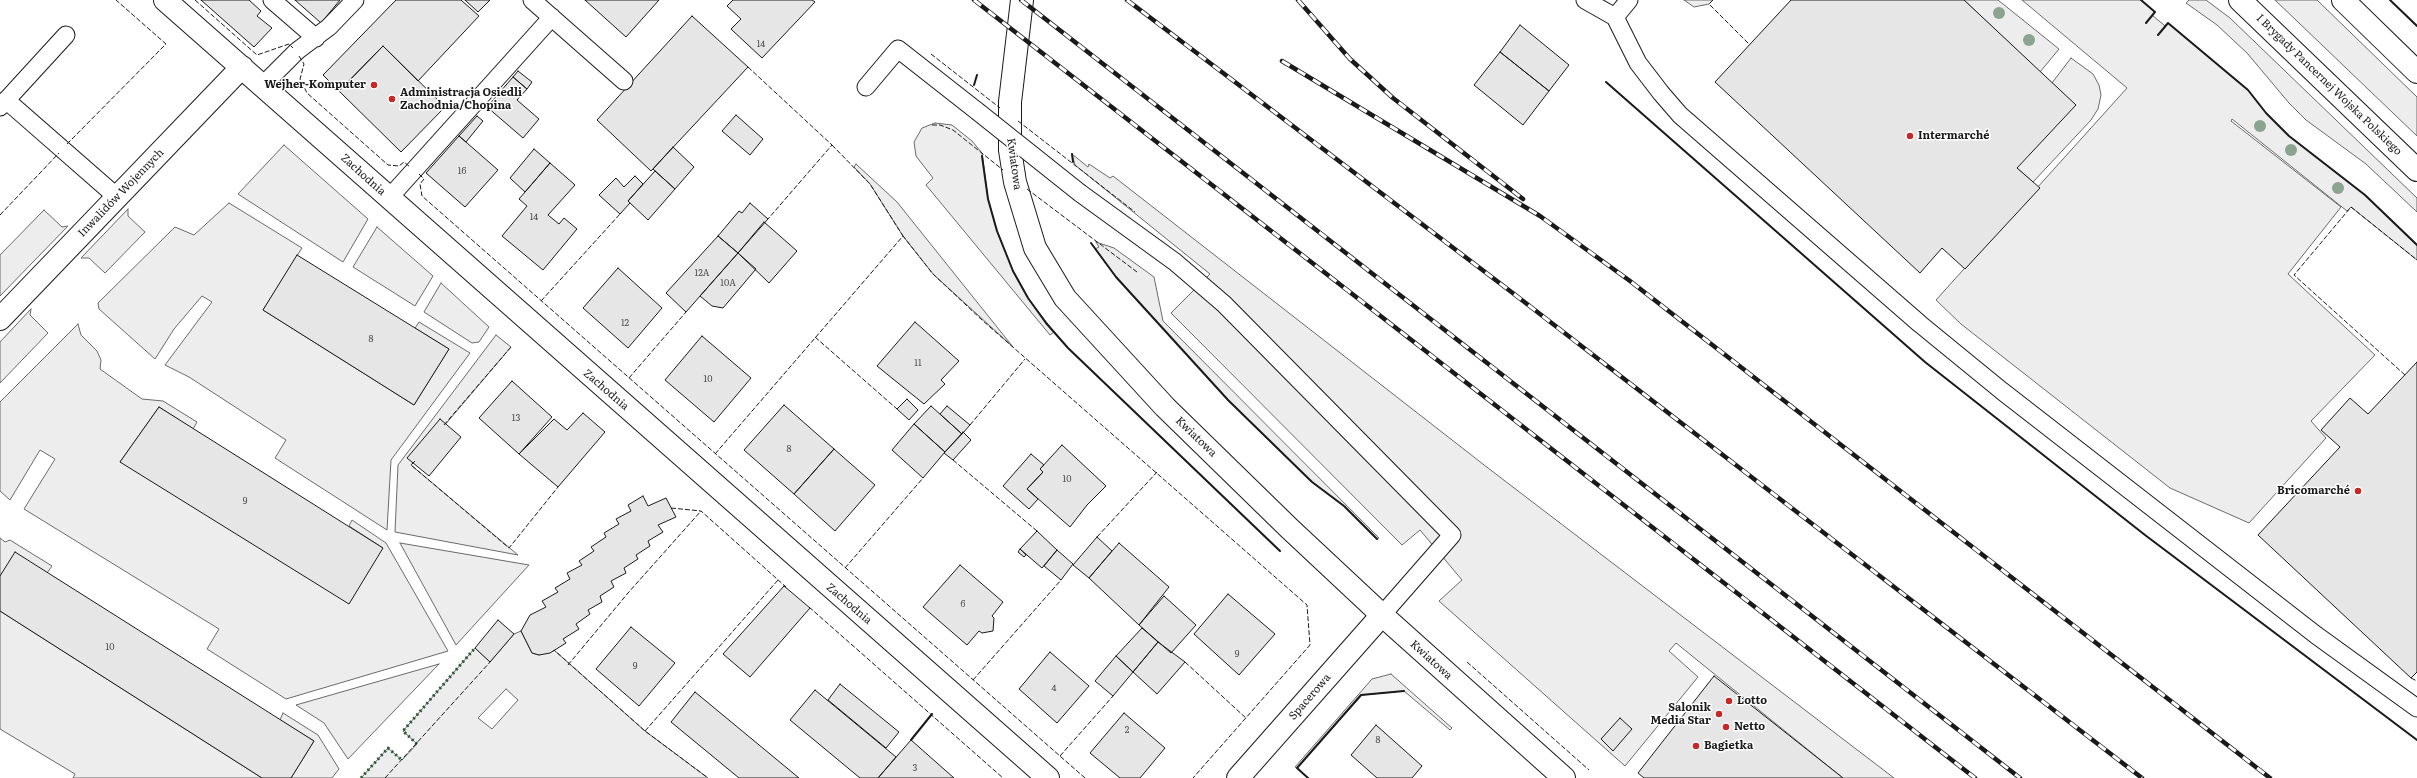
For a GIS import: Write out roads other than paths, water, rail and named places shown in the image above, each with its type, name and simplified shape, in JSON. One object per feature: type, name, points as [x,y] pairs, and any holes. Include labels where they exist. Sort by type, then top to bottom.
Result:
[{"type":"street","name":"Zachodnia","points":[[165,0],[1048,778]]},
{"type":"street","name":"Kwiatowa","points":[[1022,0],[1010,102],[1010,150],[1015,182],[1035,248],[1065,298],[1165,407],[1382,615],[1564,778]]},
{"type":"street","name":"I Brygady Pancernej Wojska Polskiego","points":[[2240,0],[2417,170]]},
{"type":"street","points":[[2343,0],[2417,72]]},
{"type":"street","name":"Inwalidów Wojennych","points":[[0,319],[242,67]]},
{"type":"street","name":"Spacerowa","points":[[1238,778],[1382,615]]},
{"type":"lane","points":[[272,0],[316,38]]},
{"type":"lane","points":[[262,86],[297,51],[316,38],[355,0]]},
{"type":"lane","points":[[532,0],[624,81]]},
{"type":"lane","points":[[1585,0],[1615,17],[1638,62],[1661,93],[1680,115],[1885,294],[1957,355],[2316,635],[2417,708]]},
{"type":"lane","points":[[1615,17],[1629,0]]},
{"type":"lane","points":[[389,198],[552,17]]},
{"type":"lane","points":[[66,35],[3,103],[117,197]]},
{"type":"lane","points":[[866,87],[898,49],[1080,192],[1176,262],[1224,304],[1452,535],[1382,615]]},
{"type":"railway","points":[[974,0],[1975,778]]},
{"type":"railway","points":[[1021,0],[2020,778]]},
{"type":"railway","points":[[1127,0],[1514,294],[2142,778]]},
{"type":"railway","points":[[1298,0],[1350,59],[1393,98],[1523,199]]},
{"type":"railway","points":[[1282,61],[1540,216],[1630,281],[2270,778]]},
{"type":"place","name":"Wejher-Komputer","points":[[374,85]]},
{"type":"place","name":"Administracja Osiedli Zachodnia/Chopina","points":[[392,99]]},
{"type":"place","name":"Intermarché","points":[[1910,136]]},
{"type":"place","name":"Bricomarché","points":[[2358,491]]},
{"type":"place","name":"Lotto","points":[[1729,701]]},
{"type":"place","name":"Salonik Media Star","points":[[1719,714]]},
{"type":"place","name":"Netto","points":[[1726,727]]},
{"type":"place","name":"Bagietka","points":[[1696,746]]}]
